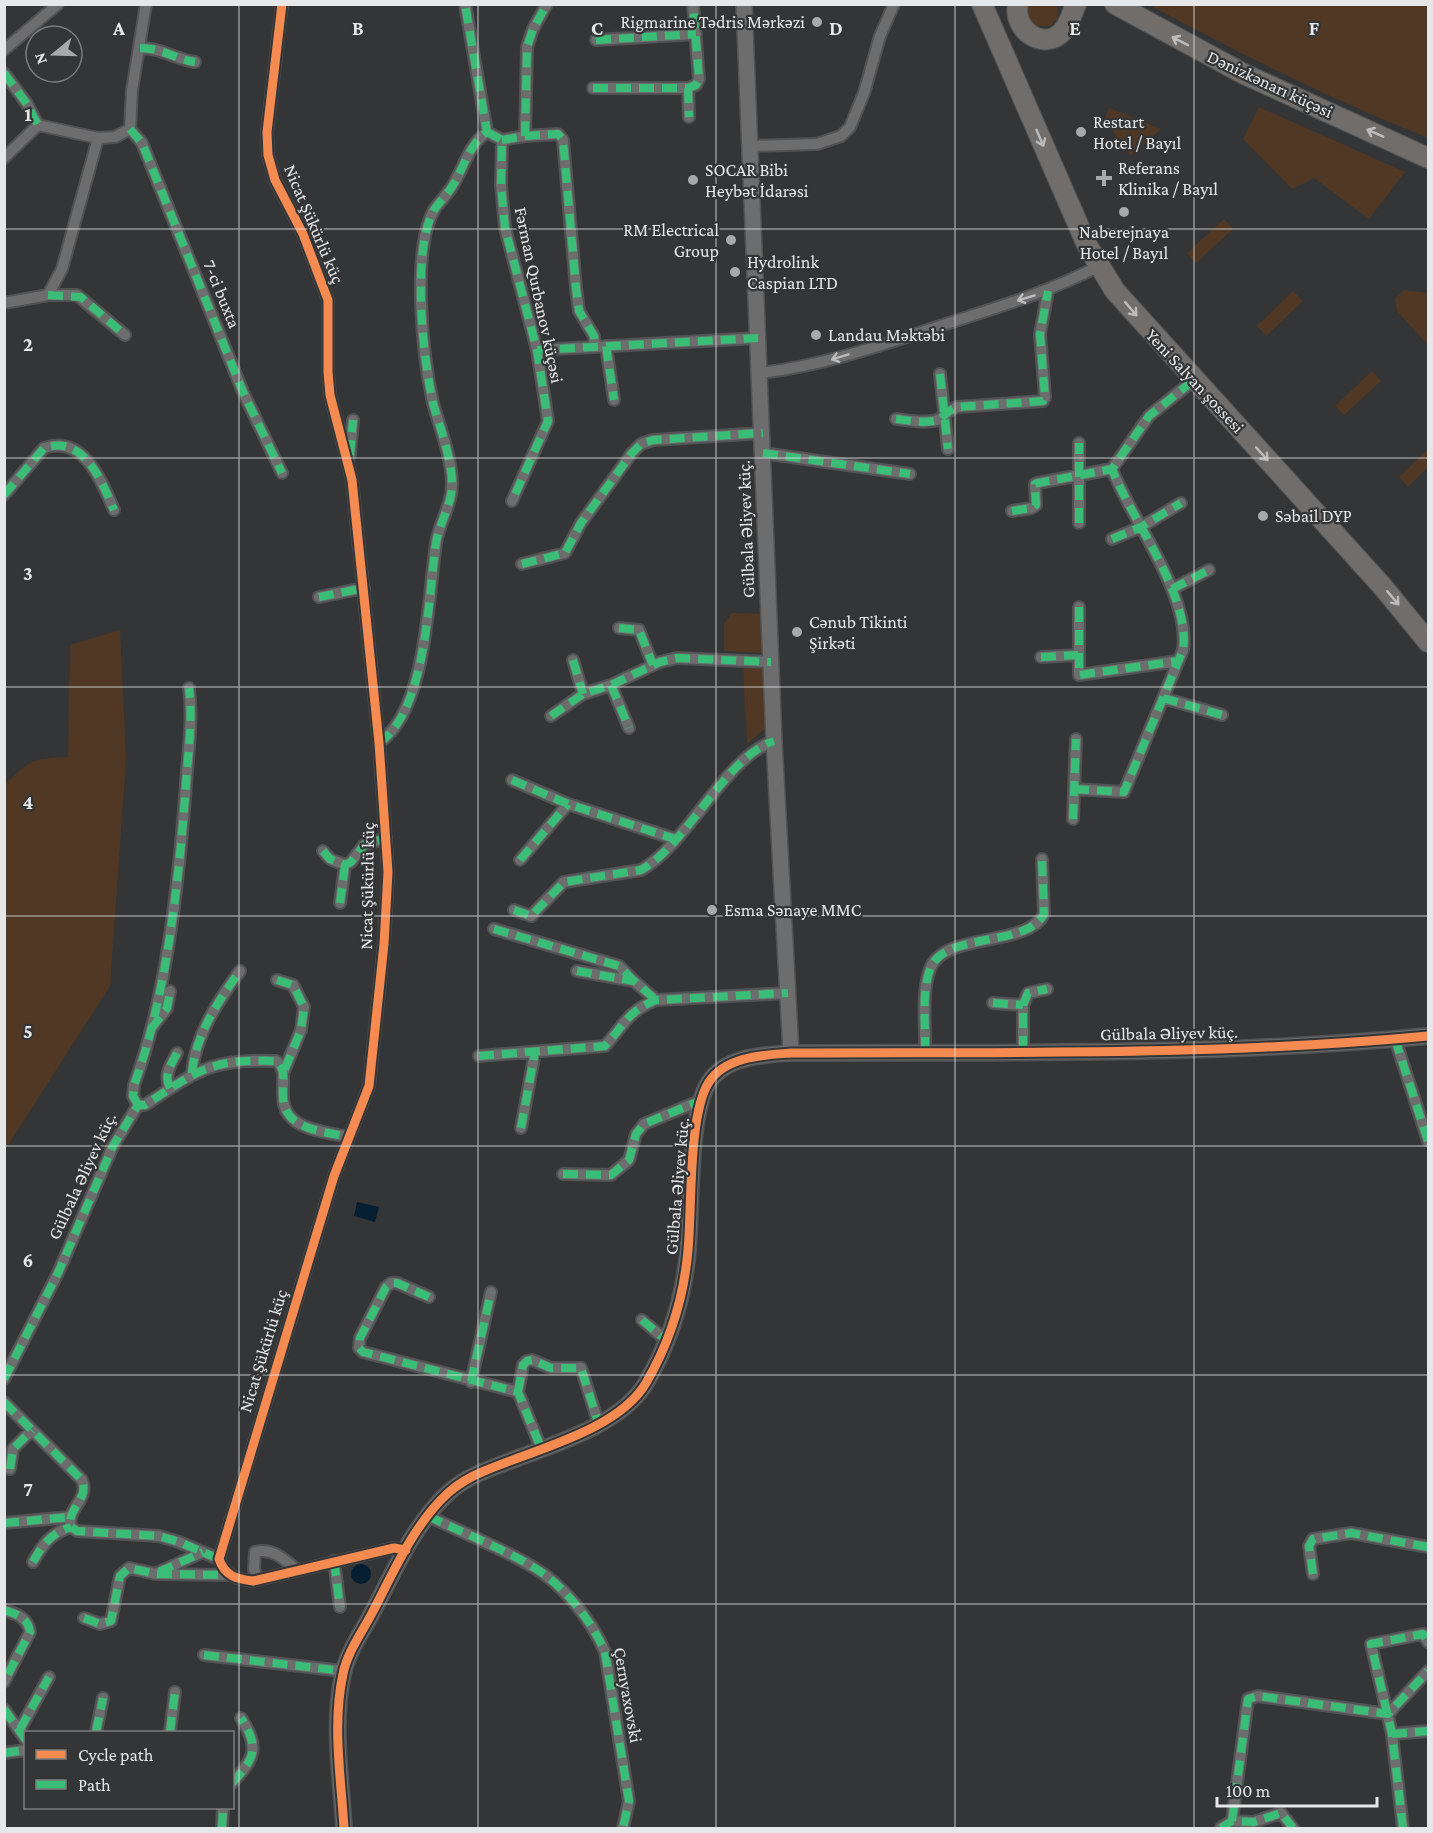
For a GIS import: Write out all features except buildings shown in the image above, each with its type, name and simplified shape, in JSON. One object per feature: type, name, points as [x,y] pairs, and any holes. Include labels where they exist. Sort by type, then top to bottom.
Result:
[{"type":"highway","points":[[982,4],[1017,84]]},
{"type":"highway","points":[[1015,13],[1038,39],[1053,38],[1065,30],[1069,14],[1076,4]]},
{"type":"highway","name":"Dənizkənarı küçəsi","points":[[1115,4],[1244,74],[1428,158]]},
{"type":"highway","points":[[1015,13],[1010,46],[1017,84]]},
{"type":"highway","name":"Yeni Salyan şossesi","points":[[1017,84],[1079,228],[1099,266],[1129,307],[1383,587],[1428,642]]},
{"type":"street","points":[[4,50],[58,4]]},
{"type":"street","points":[[38,125],[98,138],[115,137],[130,129],[132,90],[146,4]]},
{"type":"street","name":"Nicat Şükürlü küç","points":[[219,1559],[348,1137],[369,1086],[373,1067],[384,944],[386,838],[379,743],[349,458],[330,395],[328,300],[303,234],[276,180],[268,155],[267,132],[282,4]]},
{"type":"street","points":[[465,4],[487,132]]},
{"type":"street","points":[[525,136],[527,47],[533,29],[547,4]]},
{"type":"street","points":[[593,88],[688,88],[696,85],[699,79],[693,4]]},
{"type":"street","name":"Gülbala Əliyev küç.","points":[[744,4],[774,741],[791,1053]]},
{"type":"street","points":[[750,146],[817,144],[841,136],[850,127],[864,93],[880,36],[894,4]]},
{"type":"street","points":[[972,4],[1017,84]]},
{"type":"street","points":[[596,40],[696,34]]},
{"type":"street","points":[[140,48],[164,50],[182,60],[195,62]]},
{"type":"street","points":[[4,74],[27,104],[38,125]]},
{"type":"street","points":[[688,88],[689,117]]},
{"type":"street","points":[[4,158],[38,125]]},
{"type":"street","name":"7-ci buxta","points":[[130,129],[142,143],[243,392],[282,473]]},
{"type":"street","points":[[487,132],[502,140],[558,134],[563,140],[579,311],[601,347],[614,400]]},
{"type":"street","points":[[379,743],[389,736],[400,720],[420,659],[428,624],[436,541],[452,488],[425,361],[423,249],[434,211],[454,184],[475,144],[487,132]]},
{"type":"street","points":[[48,295],[62,269],[98,138]]},
{"type":"street","name":"Fərman Qurbanov küçəsi","points":[[502,140],[501,185],[505,228],[537,350],[548,422],[512,501]]},
{"type":"street","points":[[760,373],[832,359],[1048,291],[1099,266]]},
{"type":"street","points":[[896,419],[934,420],[941,418],[946,411],[957,407],[1043,401],[1045,397],[1040,334],[1048,291]]},
{"type":"street","points":[[4,303],[48,295],[81,297],[125,335]]},
{"type":"street","points":[[537,350],[758,338]]},
{"type":"street","points":[[940,374],[946,411],[948,449]]},
{"type":"street","points":[[1012,511],[1032,508],[1036,505],[1035,484],[1112,469],[1149,416],[1194,380]]},
{"type":"street","points":[[349,458],[353,420]]},
{"type":"street","points":[[522,564],[565,553],[582,523],[632,453],[641,444],[653,440],[763,433]]},
{"type":"street","points":[[1079,443],[1079,523]]},
{"type":"street","points":[[4,495],[44,448],[66,447],[78,451],[92,465],[114,510]]},
{"type":"street","points":[[763,453],[910,474]]},
{"type":"street","points":[[1074,789],[1124,792],[1178,661],[1185,634],[1172,589],[1112,469]]},
{"type":"street","points":[[1112,539],[1141,527],[1181,503]]},
{"type":"street","points":[[1172,589],[1209,570]]},
{"type":"street","points":[[319,597],[364,588]]},
{"type":"street","points":[[1079,606],[1078,672],[1083,676],[1178,661]]},
{"type":"street","points":[[619,628],[631,627],[639,630],[653,665]]},
{"type":"street","points":[[1041,657],[1078,655]]},
{"type":"street","points":[[551,716],[583,694],[611,685],[653,665],[677,658],[771,662]]},
{"type":"street","points":[[573,660],[583,694]]},
{"type":"street","points":[[611,685],[629,728]]},
{"type":"street","points":[[138,1105],[133,1096],[134,1085],[149,1032],[168,934],[184,815],[189,739],[189,688]]},
{"type":"street","points":[[1163,698],[1222,715]]},
{"type":"street","points":[[1073,819],[1076,739]]},
{"type":"street","points":[[514,910],[528,916],[534,915],[556,888],[564,882],[640,870],[675,839],[730,775],[758,748],[774,741]]},
{"type":"street","points":[[512,780],[567,804],[675,839]]},
{"type":"street","points":[[520,860],[567,804]]},
{"type":"street","points":[[323,851],[330,859],[345,864],[351,862],[364,845],[386,838]]},
{"type":"street","points":[[925,1052],[926,984],[935,960],[952,950],[1020,931],[1041,920],[1044,914],[1042,859]]},
{"type":"street","points":[[340,903],[345,864]]},
{"type":"street","points":[[494,929],[619,966],[656,1000]]},
{"type":"street","points":[[192,1073],[196,1047],[225,990],[240,971]]},
{"type":"street","points":[[577,971],[634,981]]},
{"type":"street","points":[[277,980],[293,985],[304,1007],[301,1030],[284,1071],[281,1096],[295,1121],[308,1128],[348,1137]]},
{"type":"street","points":[[1023,1052],[1023,1005],[1030,990],[1047,989]]},
{"type":"street","points":[[149,1032],[167,1008],[170,991]]},
{"type":"street","points":[[479,1056],[605,1046],[625,1019],[638,1007],[656,1000],[788,993]]},
{"type":"street","points":[[993,1003],[1023,1005]]},
{"type":"street","name":"Gülbala Əliyev küç.","points":[[344,1828],[338,1745],[343,1671],[406,1550],[428,1516],[460,1484],[614,1417],[635,1399],[648,1381],[667,1341],[685,1280],[696,1136],[702,1100],[710,1081],[727,1066],[756,1056],[791,1053],[1254,1048],[1428,1036]]},
{"type":"street","points":[[1395,1040],[1399,1057],[1426,1121],[1428,1141]]},
{"type":"street","points":[[520,1128],[535,1052]]},
{"type":"street","points":[[170,1088],[166,1081],[167,1073],[177,1053]]},
{"type":"street","name":"Gülbala Əliyev küç.","points":[[5,1378],[58,1273],[113,1146],[138,1105],[144,1105],[192,1073],[222,1062],[276,1061],[284,1071]]},
{"type":"street","points":[[563,1174],[611,1175],[629,1160],[636,1134],[644,1124],[702,1100]]},
{"type":"street","points":[[429,1297],[397,1283],[391,1283],[386,1287],[360,1338],[359,1348],[363,1352],[471,1382],[518,1392]]},
{"type":"street","points":[[471,1382],[491,1292]]},
{"type":"street","points":[[642,1320],[667,1341]]},
{"type":"street","points":[[541,1448],[518,1392],[523,1365],[527,1361],[531,1360],[551,1368],[581,1368],[599,1425]]},
{"type":"street","points":[[4,1402],[81,1480],[84,1490],[71,1522],[47,1540],[33,1562]]},
{"type":"street","points":[[10,1469],[13,1449],[32,1430]]},
{"type":"street","name":"Çernyaxovski","points":[[428,1516],[535,1568],[579,1610],[599,1637],[605,1652],[629,1801],[623,1828]]},
{"type":"street","points":[[4,1523],[71,1522],[84,1533],[159,1536],[219,1559],[228,1575]]},
{"type":"street","points":[[1312,1575],[1310,1546],[1313,1539],[1351,1533],[1428,1547]]},
{"type":"street","points":[[84,1618],[100,1624],[111,1621],[120,1576],[129,1568],[156,1574],[228,1575],[238,1579],[258,1579],[394,1548],[406,1550]]},
{"type":"street","points":[[258,1579],[253,1558],[255,1552],[260,1551],[282,1557],[297,1570]]},
{"type":"street","points":[[156,1574],[203,1552]]},
{"type":"street","points":[[334,1561],[340,1607]]},
{"type":"street","points":[[4,1610],[23,1618],[29,1625],[30,1632],[4,1682]]},
{"type":"street","points":[[1403,1828],[1392,1734],[1371,1644],[1423,1634],[1428,1641]]},
{"type":"street","points":[[204,1655],[343,1671]]},
{"type":"street","points":[[1388,1714],[1428,1671]]},
{"type":"street","points":[[20,1729],[49,1677]]},
{"type":"street","points":[[170,1731],[175,1692]]},
{"type":"street","points":[[1232,1821],[1248,1699],[1253,1696],[1270,1697],[1388,1714]]},
{"type":"street","points":[[96,1731],[103,1698]]},
{"type":"street","points":[[4,1709],[24,1736]]},
{"type":"street","points":[[234,1781],[248,1766],[254,1754],[251,1734],[241,1718]]},
{"type":"street","points":[[1392,1734],[1428,1731]]},
{"type":"street","points":[[4,1753],[24,1750]]},
{"type":"street","points":[[222,1828],[223,1809]]},
{"type":"street","points":[[1221,1828],[1232,1821],[1254,1822],[1281,1813],[1293,1828]]},
{"type":"shaded area","points":[[1029,5],[1057,5],[1058,18],[1051,26],[1036,26],[1028,15]]},
{"type":"shaded area","points":[[1150,5],[1428,5],[1428,138],[1287,76]]},
{"type":"shaded area","points":[[1259,107],[1405,172],[1369,219],[1314,178],[1292,189],[1243,139]]},
{"type":"shaded area","points":[[1109,108],[1161,129],[1131,156],[1104,120]]},
{"type":"shaded area","points":[[1224,219],[1233,229],[1196,263],[1187,253]]},
{"type":"shaded area","points":[[1404,290],[1428,293],[1428,345],[1397,311],[1395,299]]},
{"type":"shaded area","points":[[1293,291],[1303,301],[1266,336],[1257,326]]},
{"type":"shaded area","points":[[1372,371],[1381,381],[1344,415],[1335,406]]},
{"type":"shaded area","points":[[1428,449],[1428,467],[1408,487],[1399,477]]},
{"type":"shaded area","points":[[732,613],[761,614],[763,653],[724,651],[724,624]]},
{"type":"shaded area","points":[[120,630],[126,759],[110,986],[5,1150],[5,785],[32,762],[68,757],[70,645]]},
{"type":"shaded area","points":[[743,665],[763,666],[767,727],[747,744]]},
{"type":"water","points":[[357,1202],[379,1207],[375,1222],[354,1216]]},
{"type":"water","points":[[361,1564],[368,1567],[371,1574],[368,1581],[361,1584],[354,1581],[351,1574],[354,1567]]},
{"type":"marked path","points":[[379,743],[395,727],[407,705],[416,679],[427,621],[436,543],[452,490],[450,462],[429,383],[423,333],[421,277],[427,228],[434,210],[451,188],[476,143],[487,132],[465,4]]},
{"type":"marked path","points":[[502,140],[525,136],[527,47],[533,29],[547,4]]},
{"type":"marked path","points":[[593,88],[688,88],[696,85],[699,79],[693,4]]},
{"type":"marked path","points":[[596,40],[696,34]]},
{"type":"marked path","points":[[140,48],[148,48],[195,62]]},
{"type":"marked path","points":[[4,73],[27,104],[38,125]]},
{"type":"marked path","points":[[688,88],[689,117]]},
{"type":"marked path","points":[[130,129],[142,143],[243,392],[282,473]]},
{"type":"marked path","points":[[487,132],[502,140],[501,185],[505,228],[537,350],[548,421],[512,501]]},
{"type":"marked path","points":[[525,136],[558,134],[563,140],[579,311],[594,336],[595,347]]},
{"type":"marked path","points":[[896,419],[931,421],[941,418],[957,407],[1043,401],[1045,397],[1040,334],[1048,291]]},
{"type":"marked path","points":[[48,295],[81,297],[125,335]]},
{"type":"marked path","points":[[537,350],[758,338]]},
{"type":"marked path","points":[[606,346],[614,400]]},
{"type":"marked path","points":[[940,374],[948,449]]},
{"type":"marked path","points":[[1074,789],[1124,792],[1183,650],[1183,629],[1169,582],[1112,469],[1149,416],[1194,380]]},
{"type":"marked path","points":[[350,455],[353,420]]},
{"type":"marked path","points":[[522,564],[565,553],[581,523],[641,444],[653,440],[763,433]]},
{"type":"marked path","points":[[1079,443],[1079,523]]},
{"type":"marked path","points":[[4,495],[44,448],[58,445],[81,454],[90,463],[114,510]]},
{"type":"marked path","points":[[763,453],[910,474]]},
{"type":"marked path","points":[[1012,511],[1032,508],[1036,505],[1035,484],[1112,469]]},
{"type":"marked path","points":[[1112,539],[1141,527],[1181,503]]},
{"type":"marked path","points":[[1172,589],[1209,570]]},
{"type":"marked path","points":[[319,597],[364,588]]},
{"type":"marked path","points":[[1079,607],[1079,675],[1178,661]]},
{"type":"marked path","points":[[619,628],[639,630],[653,665]]},
{"type":"marked path","points":[[1041,657],[1078,655]]},
{"type":"marked path","points":[[551,716],[583,694],[611,685],[660,662],[677,658],[771,662]]},
{"type":"marked path","points":[[573,660],[583,694]]},
{"type":"marked path","points":[[611,685],[629,728]]},
{"type":"marked path","points":[[138,1105],[133,1096],[134,1085],[155,1014],[175,898],[190,736],[189,688]]},
{"type":"marked path","points":[[1163,698],[1222,715]]},
{"type":"marked path","points":[[1073,819],[1076,739]]},
{"type":"marked path","points":[[514,910],[531,916],[564,882],[641,870],[658,858],[675,841],[739,764],[756,750],[774,741]]},
{"type":"marked path","points":[[512,780],[568,804],[675,839]]},
{"type":"marked path","points":[[520,860],[568,804]]},
{"type":"marked path","points":[[323,851],[330,859],[345,865],[351,862],[364,845],[386,838]]},
{"type":"marked path","points":[[925,1052],[925,999],[930,969],[938,957],[951,949],[1021,932],[1035,925],[1044,914],[1042,859]]},
{"type":"marked path","points":[[340,903],[345,865]]},
{"type":"marked path","points":[[494,929],[619,966],[634,981]]},
{"type":"marked path","points":[[192,1073],[198,1046],[209,1019],[240,971]]},
{"type":"marked path","points":[[577,971],[634,981],[656,1000]]},
{"type":"marked path","points":[[277,980],[293,985],[304,1007],[301,1030],[284,1071]]},
{"type":"marked path","points":[[1023,1051],[1023,1005],[1028,993],[1047,989]]},
{"type":"marked path","points":[[151,1029],[167,1008],[170,991]]},
{"type":"marked path","points":[[479,1056],[605,1046],[627,1019],[656,1000],[788,993]]},
{"type":"marked path","points":[[993,1003],[1023,1005]]},
{"type":"marked path","points":[[1395,1039],[1428,1141]]},
{"type":"marked path","points":[[521,1128],[535,1052]]},
{"type":"marked path","points":[[170,1088],[167,1079],[170,1066],[177,1053]]},
{"type":"marked path","points":[[4,1379],[58,1273],[113,1146],[138,1105],[145,1105],[178,1083],[206,1069],[235,1062],[276,1061],[283,1073],[283,1099],[289,1116],[310,1128],[348,1137]]},
{"type":"marked path","points":[[563,1174],[611,1175],[629,1160],[636,1134],[644,1124],[702,1100]]},
{"type":"marked path","points":[[429,1297],[397,1283],[391,1283],[386,1287],[360,1338],[359,1348],[363,1352],[518,1392],[541,1448]]},
{"type":"marked path","points":[[471,1382],[491,1292]]},
{"type":"marked path","points":[[642,1320],[667,1341]]},
{"type":"marked path","points":[[518,1392],[523,1365],[527,1361],[532,1360],[551,1368],[581,1368],[599,1425]]},
{"type":"marked path","points":[[4,1402],[82,1480],[83,1493],[72,1514],[71,1527],[77,1531],[159,1536],[219,1559]]},
{"type":"marked path","points":[[10,1469],[13,1449],[32,1430]]},
{"type":"marked path","points":[[428,1516],[508,1553],[544,1574],[566,1593],[592,1628],[605,1652],[629,1801],[623,1828]]},
{"type":"marked path","points":[[4,1523],[70,1517]]},
{"type":"marked path","points":[[33,1562],[48,1540],[58,1532],[71,1527]]},
{"type":"marked path","points":[[1313,1574],[1309,1546],[1313,1539],[1351,1533],[1428,1547]]},
{"type":"marked path","points":[[159,1572],[203,1552]]},
{"type":"marked path","points":[[334,1561],[340,1607]]},
{"type":"marked path","points":[[84,1618],[100,1624],[111,1621],[120,1576],[129,1568],[156,1574],[228,1575]]},
{"type":"marked path","points":[[4,1610],[24,1620],[30,1632],[4,1682]]},
{"type":"marked path","points":[[1403,1828],[1392,1734],[1371,1644],[1423,1634],[1428,1642]]},
{"type":"marked path","points":[[204,1655],[343,1671]]},
{"type":"marked path","points":[[1232,1821],[1248,1699],[1258,1696],[1388,1714],[1428,1671]]},
{"type":"marked path","points":[[20,1729],[49,1677]]},
{"type":"marked path","points":[[170,1731],[175,1692]]},
{"type":"marked path","points":[[96,1731],[103,1698]]},
{"type":"marked path","points":[[4,1709],[24,1737]]},
{"type":"marked path","points":[[234,1781],[246,1767],[253,1745],[241,1718]]},
{"type":"marked path","points":[[1392,1734],[1428,1731]]},
{"type":"marked path","points":[[4,1753],[24,1750]]},
{"type":"marked path","points":[[222,1828],[223,1809]]},
{"type":"marked path","points":[[1221,1828],[1232,1821],[1254,1822],[1281,1813],[1293,1828]]},
{"type":"cycle path","points":[[282,4],[267,132],[268,155],[275,180],[303,234],[328,300],[330,395],[352,480],[379,743],[388,872],[384,944],[369,1086],[334,1176],[219,1559],[224,1569],[232,1576],[253,1581],[394,1548],[406,1550]]},
{"type":"cycle path","points":[[344,1828],[338,1751],[338,1712],[345,1666],[396,1567],[424,1520],[448,1493],[478,1474],[572,1437],[616,1414],[633,1400],[655,1367],[669,1335],[683,1285],[688,1250],[692,1163],[697,1116],[702,1097],[716,1073],[746,1058],[791,1053],[1190,1050],[1428,1036]]},
{"type":"place","name":"Rigmarine Tədris Mərkəzi","points":[[817,22]]},
{"type":"place","name":"Restart Hotel / Bayıl","points":[[1081,132]]},
{"type":"place","name":"Referans Klinika / Bayıl","points":[[1104,178]]},
{"type":"place","name":"SOCAR Bibi Heybət İdarəsi","points":[[693,180]]},
{"type":"place","name":"Naberejnaya Hotel / Bayıl","points":[[1124,212]]},
{"type":"place","name":"RM Electrical Group","points":[[731,240]]},
{"type":"place","name":"Hydrolink Caspian LTD","points":[[735,272]]},
{"type":"place","name":"Landau Məktəbi","points":[[816,335]]},
{"type":"place","name":"Səbail DYP","points":[[1263,516]]},
{"type":"place","name":"Cənub Tikinti Şirkəti","points":[[797,632]]},
{"type":"place","name":"Esma Sənaye MMC","points":[[712,910]]}]
